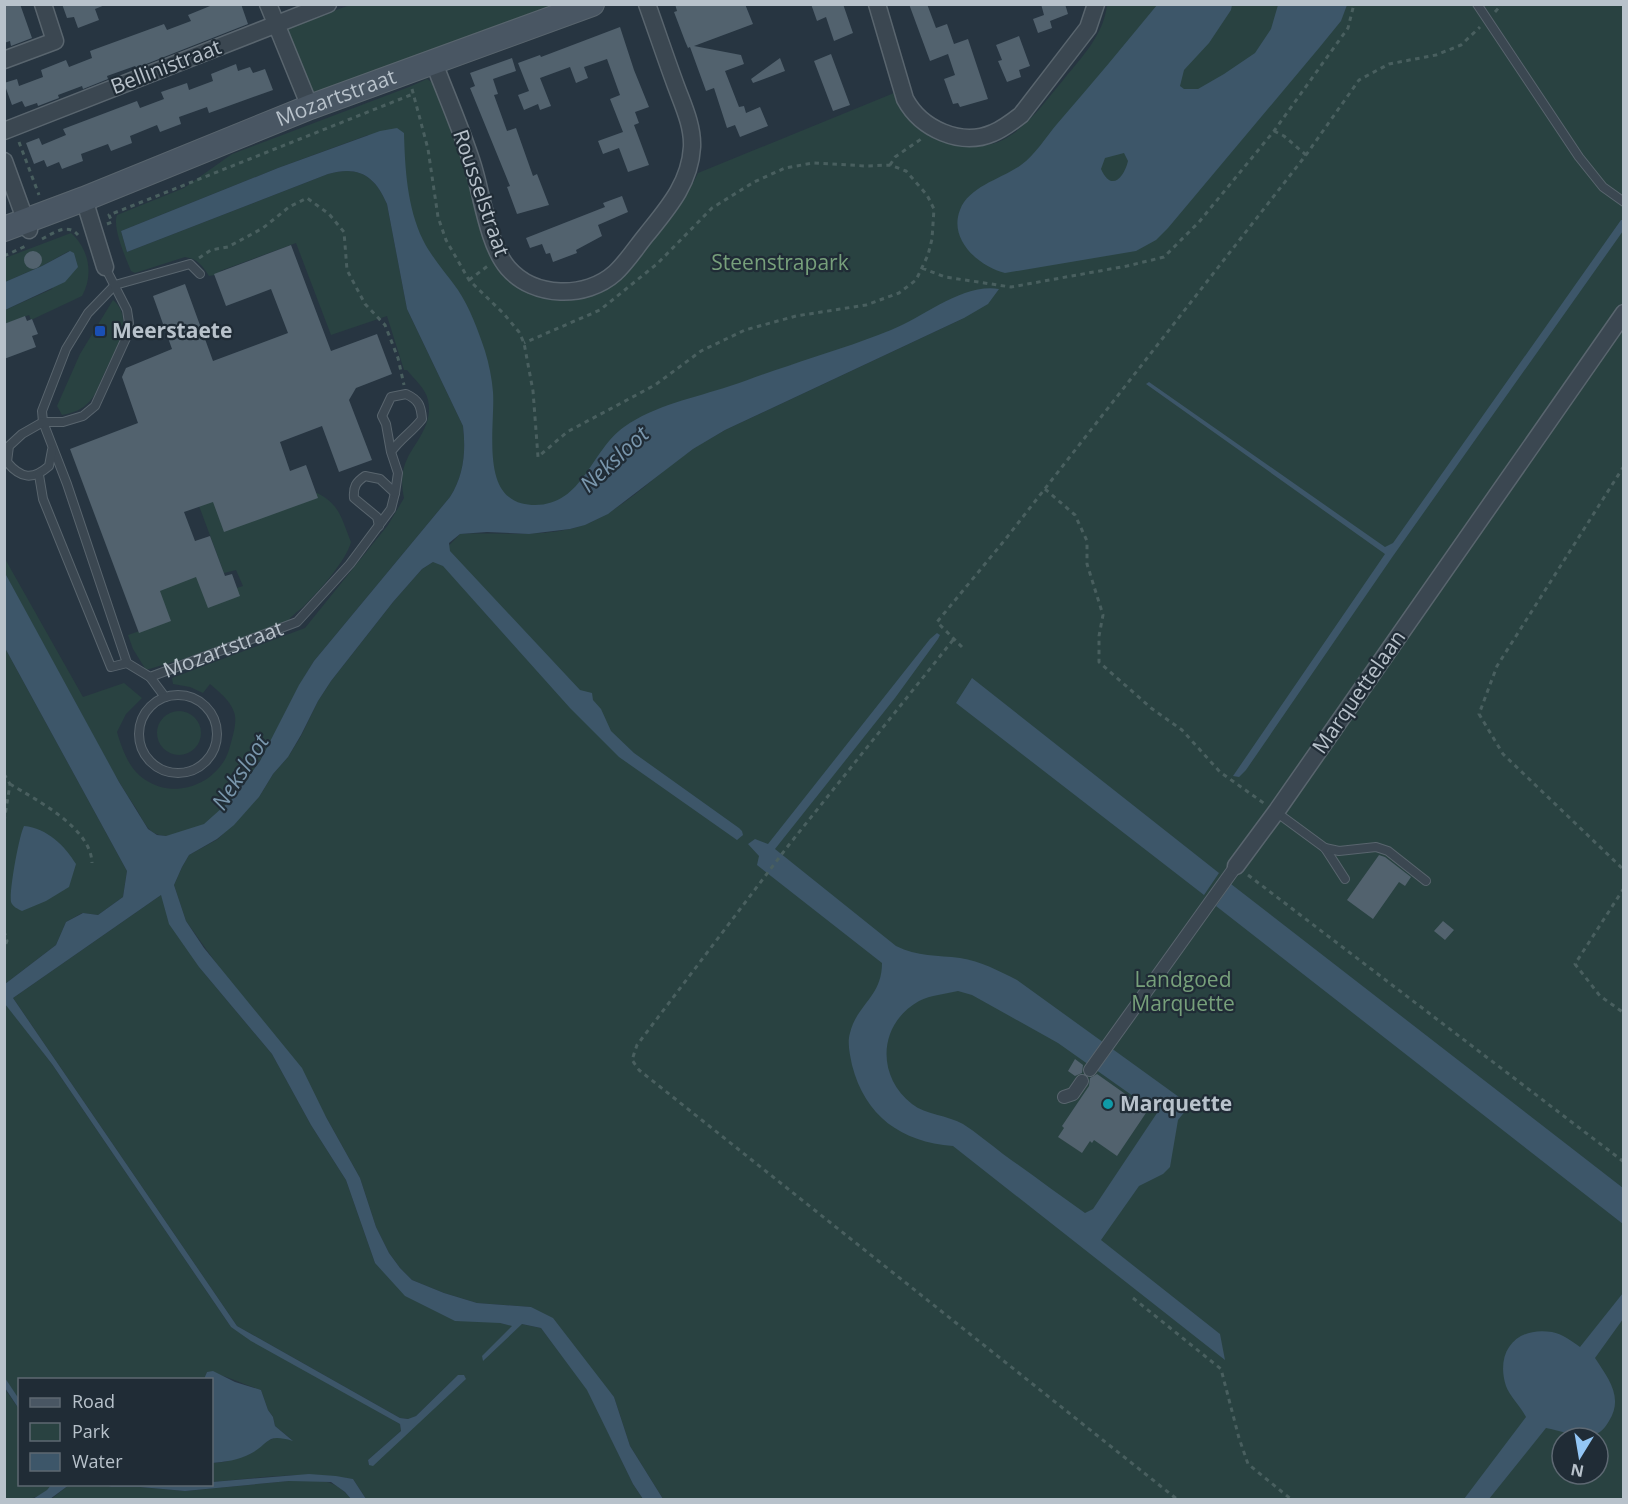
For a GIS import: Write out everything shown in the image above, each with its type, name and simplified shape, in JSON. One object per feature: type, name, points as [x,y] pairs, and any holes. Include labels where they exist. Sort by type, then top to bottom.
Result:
[{"type":"main road","name":"Mozartstraat","points":[[4,240],[84,199],[310,107],[592,4]]},
{"type":"street","points":[[4,60],[55,41],[44,4]]},
{"type":"street","points":[[268,4],[310,107]]},
{"type":"street","name":"Bellinistraat","points":[[9,129],[328,4]]},
{"type":"street","name":"Rousselstraat","points":[[434,63],[472,163],[493,240],[500,257],[509,270],[532,286],[552,291],[586,289],[615,272],[672,203],[683,186],[689,166],[692,146],[690,124],[647,4]]},
{"type":"street","points":[[878,4],[905,99],[918,117],[935,129],[949,135],[971,138],[991,134],[1021,115],[1088,28],[1096,4]]},
{"type":"street","points":[[4,161],[35,224]]},
{"type":"street","points":[[84,199],[105,267]]},
{"type":"street","name":"Marquettelaan","points":[[1091,1069],[1276,812],[1623,313]]},
{"type":"street","points":[[1064,1097],[1073,1094],[1082,1081]]},
{"type":"lane","points":[[1477,4],[1579,158],[1603,187],[1623,202]]},
{"type":"lane","points":[[128,663],[67,484],[52,449],[43,422],[42,411],[66,349],[88,313],[115,285],[190,264],[200,274]]},
{"type":"lane","points":[[52,449],[50,466],[39,475],[24,476],[13,470],[7,462],[9,446],[22,434],[43,422],[63,422],[83,416],[95,406],[126,338],[129,323],[127,310],[105,267]]},
{"type":"lane","points":[[391,452],[401,438],[413,431],[422,419],[420,405],[406,394]]},
{"type":"lane","name":"Mozartstraat","points":[[39,475],[43,499],[111,667],[128,663],[150,677],[297,622],[350,564],[391,509],[398,473],[382,416],[391,397],[406,394]]},
{"type":"lane","points":[[379,526],[378,517],[354,498],[353,489],[357,482],[365,476],[380,479],[395,494]]},
{"type":"lane","points":[[150,677],[165,697]]},
{"type":"lane","points":[[186,695],[204,704],[216,721],[217,742],[213,751],[208,760],[191,771],[171,773],[152,764],[141,747],[139,726],[148,708],[165,697],[186,695]]},
{"type":"lane","points":[[1276,812],[1325,848],[1345,879]]},
{"type":"lane","points":[[1325,848],[1339,851],[1376,847],[1388,851],[1426,881]]},
{"type":"path","points":[[922,268],[945,277],[1011,287],[1164,257],[1199,222],[1274,130],[1348,28],[1354,4]]},
{"type":"path","points":[[962,647],[937,622],[1045,489],[1306,155],[1359,80],[1389,64],[1436,55],[1461,45],[1502,4]]},
{"type":"path","points":[[35,224],[71,228],[78,235],[112,222],[109,215],[413,94],[428,149],[438,217],[446,240],[469,280],[504,314],[519,332],[524,343],[533,391],[538,457],[567,432],[655,385],[700,351],[745,330],[796,316],[866,305],[899,293],[916,280],[922,268],[932,239],[934,209],[927,195],[906,171],[890,165],[813,163],[785,168],[754,182],[712,208],[658,263],[600,310],[524,343]]},
{"type":"path","points":[[9,129],[35,224]]},
{"type":"path","points":[[890,165],[895,157],[935,129]]},
{"type":"path","points":[[1274,130],[1306,155]]},
{"type":"path","points":[[190,264],[211,250],[228,247],[263,228],[289,207],[307,198],[329,214],[344,232],[347,270],[365,304],[385,326],[398,358],[406,394]]},
{"type":"path","points":[[4,256],[35,224]]},
{"type":"path","points":[[469,280],[500,257]]},
{"type":"path","points":[[1623,466],[1497,666],[1479,714],[1503,754],[1623,870]]},
{"type":"path","points":[[1045,489],[1075,515],[1087,541],[1087,564],[1103,615],[1099,636],[1099,662],[1151,708],[1182,730],[1220,772],[1276,812]]},
{"type":"path","points":[[953,640],[788,846],[637,1045],[632,1060],[639,1070],[1178,1500]]},
{"type":"path","points":[[4,774],[10,784],[78,831],[87,843],[92,855],[92,863]]},
{"type":"path","points":[[4,822],[10,784]]},
{"type":"path","points":[[1231,872],[1623,1162]]},
{"type":"path","points":[[1623,888],[1575,964],[1600,996],[1623,1013]]},
{"type":"path","points":[[4,931],[7,941],[4,948]]},
{"type":"path","points":[[1133,1298],[1221,1369],[1248,1464],[1292,1500]]},
{"type":"green space","points":[[350,5],[552,5],[314,95],[286,28]]},
{"type":"green space","points":[[1107,5],[1623,5],[1623,1499],[663,1499],[630,1446],[614,1397],[531,1307],[477,1303],[412,1280],[400,1268],[389,1253],[376,1227],[360,1178],[326,1117],[186,921],[174,885],[189,855],[218,839],[259,797],[273,774],[288,757],[331,681],[393,602],[422,569],[433,562],[460,534],[542,533],[587,524],[619,506],[678,459],[725,430],[964,318],[666,433],[586,508],[476,508],[475,447],[368,135],[278,168],[121,231],[127,252],[328,174],[349,171],[365,175],[377,186],[387,204],[407,309],[463,426],[463,463],[455,489],[450,497],[314,661],[258,764],[230,802],[214,818],[194,830],[177,835],[161,835],[147,827],[105,757],[5,573],[4,557],[83,697],[124,683],[142,698],[126,714],[117,732],[134,770],[154,785],[166,788],[177,789],[198,784],[217,770],[225,759],[234,733],[235,715],[227,700],[210,684],[203,693],[190,687],[173,684],[172,678],[305,628],[388,525],[404,498],[402,482],[404,467],[427,423],[428,400],[419,384],[407,370],[404,370],[387,316],[331,335],[296,243],[220,271],[220,274],[209,276],[199,263],[185,257],[135,273],[131,271],[120,243],[116,227],[117,215],[184,188],[232,154],[427,79],[437,90],[502,271],[578,295],[661,225],[688,192],[698,173],[894,93],[913,124],[934,139],[974,147],[1000,141],[1019,129],[1033,116],[1078,62],[1102,26]]},
{"type":"green space","points":[[71,233],[86,254],[88,263],[88,280],[82,296],[31,320],[29,315],[5,324],[5,310],[52,289],[69,251],[5,282],[5,258]]},
{"type":"green space","points":[[113,300],[123,316],[118,345],[92,398],[81,409],[62,415],[57,406],[80,354]]},
{"type":"green space","points":[[186,471],[301,500],[317,493],[331,502],[351,542],[344,558],[331,575],[288,621],[146,670],[133,649],[128,635],[168,621],[154,587],[199,569],[224,592],[243,586],[236,570],[224,573]]},
{"type":"green space","points":[[5,648],[127,871],[123,897],[98,915],[82,913],[66,922],[56,945],[5,984]]},
{"type":"green space","points":[[179,711],[195,717],[201,733],[195,749],[179,755],[163,749],[157,733],[163,717]]},
{"type":"green space","points":[[161,895],[199,967],[272,1054],[311,1125],[346,1180],[375,1263],[500,1323],[513,1326],[497,1341],[522,1324],[541,1328],[588,1390],[633,1484],[643,1499],[366,1499],[353,1479],[318,1475],[213,1482],[213,1463],[250,1454],[265,1442],[279,1436],[292,1440],[275,1426],[261,1390],[214,1373],[207,1372],[205,1378],[18,1378],[18,1398],[4,1378],[5,1003],[52,1064],[231,1327],[400,1424],[401,1431],[368,1460],[369,1465],[458,1375],[416,1416],[409,1419],[400,1418],[237,1326],[13,998]]},
{"type":"green space","points":[[4,1388],[18,1408],[18,1486],[50,1486],[36,1497],[5,1499]]},
{"type":"green space","points":[[289,1481],[323,1481],[337,1486],[351,1499],[50,1500],[68,1486],[140,1487],[185,1491]]},
{"type":"water","points":[[1157,5],[1232,5],[1209,43],[1184,70],[1180,86],[1184,89],[1198,89],[1255,53],[1271,29],[1278,5],[1347,5],[1341,21],[1156,240],[1136,251],[1005,273],[986,265],[962,242],[958,232],[957,221],[964,202],[978,189],[1013,170],[1031,156]],"holes":[[[1124,153],[1128,161],[1124,173],[1117,180],[1109,180],[1101,169],[1105,158]]]},
{"type":"water","name":"Neksloot","points":[[397,128],[404,133],[408,187],[413,214],[423,240],[466,304],[477,327],[486,356],[493,392],[492,448],[496,477],[501,488],[509,497],[528,505],[551,503],[565,496],[585,475],[613,437],[636,419],[649,413],[878,335],[944,302],[972,291],[999,289],[988,304],[964,318],[725,430],[693,449],[608,514],[585,525],[529,534],[487,532],[460,534],[449,543],[450,551],[580,690],[592,693],[593,700],[601,709],[611,731],[634,753],[739,828],[743,835],[737,840],[619,757],[570,708],[443,566],[433,562],[422,569],[393,602],[331,681],[288,757],[273,774],[259,797],[234,825],[217,839],[189,855],[174,885],[186,921],[204,948],[302,1068],[360,1178],[376,1227],[389,1253],[400,1268],[412,1280],[444,1293],[477,1303],[531,1307],[553,1318],[614,1397],[630,1446],[663,1499],[643,1499],[633,1484],[587,1390],[541,1328],[522,1324],[483,1361],[482,1356],[512,1326],[500,1323],[455,1321],[405,1296],[375,1263],[346,1180],[311,1125],[272,1054],[199,967],[169,924],[161,895],[13,998],[237,1326],[400,1418],[408,1419],[416,1416],[458,1375],[464,1375],[466,1379],[373,1466],[369,1465],[368,1460],[401,1431],[400,1424],[251,1341],[231,1327],[52,1064],[5,1004],[5,984],[56,945],[66,922],[83,913],[98,915],[123,897],[127,871],[5,648],[5,573],[119,782],[148,829],[157,835],[166,836],[204,824],[232,799],[260,761],[314,661],[450,497],[455,489],[463,463],[463,426],[407,309],[387,204],[377,186],[365,175],[349,171],[328,174],[127,252],[121,231],[278,168],[380,131]]},
{"type":"water","points":[[1623,220],[1623,231],[1393,556],[1246,770],[1239,777],[1233,776],[1385,554],[1146,384],[1149,382],[1385,547],[1393,543]]},
{"type":"water","points":[[70,251],[74,253],[78,267],[65,282],[5,310],[5,282]]},
{"type":"water","points":[[937,633],[940,635],[895,698],[775,849],[896,946],[920,954],[975,961],[1017,980],[1190,1105],[1178,1120],[1170,1167],[1163,1174],[1139,1186],[1101,1240],[1220,1334],[1225,1360],[953,1146],[917,1139],[888,1123],[876,1112],[858,1083],[852,1065],[849,1041],[853,1023],[878,984],[882,963],[757,865],[759,856],[748,844],[755,839],[768,844]],"holes":[[[958,991],[972,995],[1058,1043],[1157,1113],[1093,1209],[1085,1213],[963,1124],[918,1108],[900,1092],[892,1079],[887,1051],[889,1036],[905,1011],[919,1001],[933,996]]]},
{"type":"water","points":[[972,678],[1219,873],[1204,895],[956,703]]},
{"type":"water","points":[[24,826],[48,834],[76,864],[69,887],[46,901],[22,911],[12,904],[11,896],[15,864]]},
{"type":"water","points":[[1231,884],[1623,1188],[1623,1224],[1216,906]]},
{"type":"water","points":[[1623,1293],[1623,1319],[1595,1358],[1609,1380],[1615,1396],[1613,1412],[1606,1426],[1550,1426],[1550,1429],[1546,1428],[1489,1499],[1464,1499],[1526,1417],[1508,1390],[1503,1374],[1503,1362],[1511,1344],[1519,1337],[1539,1331],[1559,1334],[1580,1347]]},
{"type":"water","points":[[213,1371],[235,1382],[261,1390],[275,1426],[293,1441],[277,1438],[269,1440],[246,1456],[213,1463],[213,1378],[204,1378],[207,1372]]},
{"type":"water","points":[[5,1378],[18,1398],[18,1408],[5,1388]]},
{"type":"water","points":[[309,1474],[336,1476],[353,1479],[366,1499],[351,1499],[331,1482],[289,1481],[185,1491],[108,1486],[213,1486],[213,1482]]},
{"type":"water","points":[[50,1486],[68,1486],[50,1499],[33,1499]]},
{"type":"building","points":[[4,4],[20,4],[32,38],[11,46],[10,41],[4,43]]},
{"type":"building","points":[[62,4],[105,5],[95,9],[99,20],[78,28],[74,17],[67,18]]},
{"type":"building","points":[[215,4],[241,4],[248,24],[136,68],[135,66],[107,76],[108,79],[83,89],[82,86],[58,95],[59,98],[38,106],[37,103],[25,107],[22,101],[12,105],[4,83],[17,79],[19,86],[43,77],[41,70],[66,60],[69,67],[92,58],[90,51],[164,24],[167,30],[191,21],[188,15]]},
{"type":"building","points":[[675,4],[745,4],[753,24],[694,46],[741,55],[744,64],[725,71],[739,107],[744,106],[746,113],[760,107],[768,126],[740,137],[735,125],[727,128],[714,88],[706,91],[690,47],[688,48],[685,41],[674,12],[677,11]]},
{"type":"building","points":[[811,4],[843,4],[853,33],[834,41],[826,17],[817,21]]},
{"type":"building","points":[[909,4],[927,4],[936,28],[947,24],[954,44],[968,39],[988,99],[960,107],[958,103],[953,104],[944,79],[955,75],[948,54],[930,61]]},
{"type":"building","points":[[1041,4],[1065,4],[1068,14],[1050,21],[1052,28],[1038,33],[1033,19],[1044,15]]},
{"type":"building","points":[[620,27],[649,107],[635,112],[639,123],[634,125],[649,165],[628,172],[619,148],[603,154],[598,141],[623,132],[610,99],[620,95],[607,59],[584,67],[588,78],[576,83],[570,67],[540,78],[551,106],[540,110],[538,104],[524,110],[518,95],[529,91],[518,63],[540,55],[541,57]]},
{"type":"building","points":[[1019,36],[1030,66],[1019,70],[1021,77],[1007,82],[998,61],[1002,60],[996,45]]},
{"type":"building","points":[[831,54],[850,105],[833,111],[814,61]]},
{"type":"building","points":[[512,58],[516,71],[493,79],[498,94],[494,95],[507,131],[516,128],[533,176],[537,174],[549,205],[517,214],[507,187],[510,186],[470,88],[475,86],[470,73]]},
{"type":"building","points":[[780,58],[785,71],[753,83],[751,79]]},
{"type":"building","points":[[236,64],[238,71],[250,67],[253,73],[265,69],[273,90],[209,113],[207,107],[179,117],[181,124],[160,132],[157,125],[130,136],[132,143],[111,151],[108,144],[81,154],[83,161],[62,169],[59,162],[47,167],[44,160],[34,164],[26,143],[39,138],[42,145],[66,135],[63,129],[137,101],[140,108],[164,99],[161,92],[187,83],[189,90],[213,81],[211,74]]},
{"type":"building","points":[[622,196],[628,212],[598,225],[602,236],[576,250],[577,253],[553,262],[550,253],[546,254],[542,244],[530,248],[526,238],[605,207],[603,203]]},
{"type":"building","points":[[291,245],[331,351],[377,334],[392,374],[356,388],[349,400],[372,460],[339,472],[322,426],[280,442],[290,471],[306,465],[318,498],[224,532],[213,502],[184,512],[195,541],[210,536],[225,576],[232,574],[240,596],[208,608],[196,577],[160,591],[171,621],[139,633],[70,449],[138,423],[122,377],[126,368],[172,349],[153,296],[185,284],[213,361],[288,333],[271,289],[226,306],[214,274]]},
{"type":"building","points":[[29,251],[37,251],[42,256],[40,267],[29,269],[24,264],[24,256]]},
{"type":"building","points":[[25,316],[27,321],[32,319],[38,334],[32,336],[36,347],[4,359],[4,324]]},
{"type":"building","points":[[1379,855],[1411,877],[1405,886],[1399,882],[1373,919],[1347,900]]},
{"type":"building","points":[[1443,921],[1454,930],[1445,940],[1434,931]]},
{"type":"building","points":[[1075,1059],[1083,1065],[1082,1073],[1075,1076],[1068,1071]]},
{"type":"building","name":"Marquette","points":[[1097,1074],[1148,1110],[1117,1156],[1094,1140],[1092,1143],[1090,1141],[1082,1153],[1058,1137],[1064,1128],[1062,1126],[1089,1086],[1090,1078]]},
{"type":"place","name":"Meerstaete","points":[[100,331]]},
{"type":"place","name":"Marquette","points":[[1108,1104]]},
{"type":"park label","name":"Steenstrapark","points":[[780,263]]},
{"type":"park label","name":"Landgoed Marquette","points":[[1183,992]]}]
